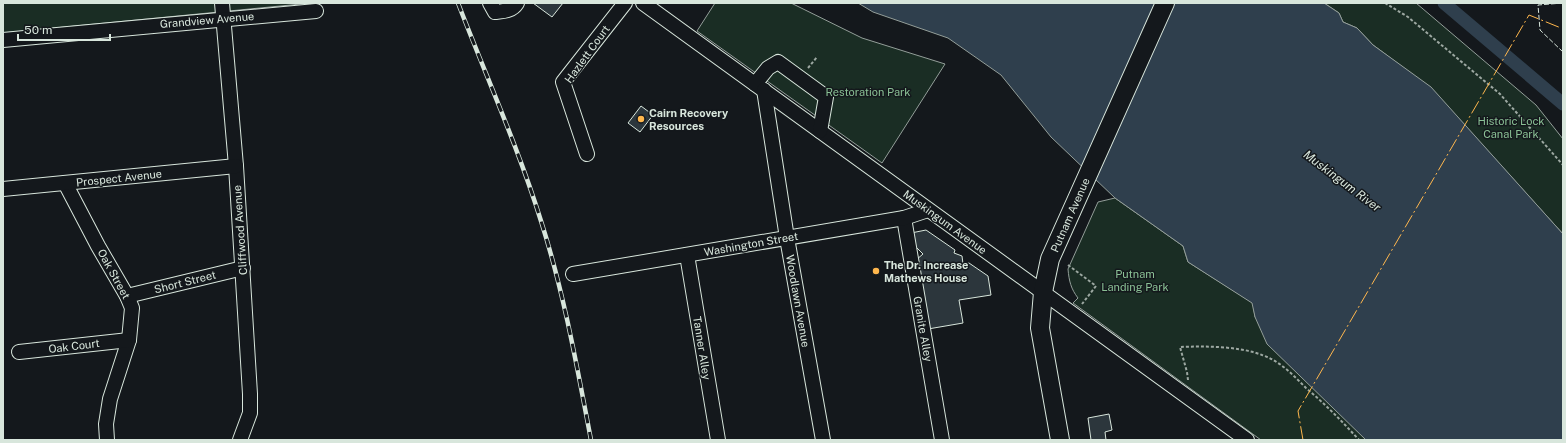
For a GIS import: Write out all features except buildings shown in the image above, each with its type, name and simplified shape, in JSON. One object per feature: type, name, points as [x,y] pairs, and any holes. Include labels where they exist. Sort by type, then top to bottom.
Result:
[{"type":"main road","name":"Putnam Avenue","points":[[1060,440],[1040,328],[1043,292],[1050,259],[1165,3]]},
{"type":"street","name":"Cliffwood Avenue","points":[[222,3],[243,268],[250,413],[240,440]]},
{"type":"street","points":[[490,3],[495,12],[505,11],[514,7],[517,3]]},
{"type":"street","name":"Hazlett Court","points":[[587,154],[564,82],[625,3]]},
{"type":"street","name":"Muskingum Avenue","points":[[643,3],[1247,440]]},
{"type":"street","name":"Grandview Avenue","points":[[3,40],[224,18],[316,11]]},
{"type":"street","points":[[760,87],[768,68],[778,62],[826,97],[820,131]]},
{"type":"street","name":"Woodlawn Avenue","points":[[760,87],[823,440]]},
{"type":"street","name":"Prospect Avenue","points":[[3,189],[236,166]]},
{"type":"street","name":"Oak Street","points":[[65,183],[98,246],[127,296],[132,308],[129,340],[110,399],[106,424],[107,440]]},
{"type":"street","name":"Washington Street","points":[[573,274],[904,218],[928,210]]},
{"type":"street","name":"Granite Alley","points":[[904,218],[942,440]]},
{"type":"street","name":"Tanner Alley","points":[[687,255],[718,440]]},
{"type":"street","name":"Short Street","points":[[127,296],[243,268]]},
{"type":"street","name":"Oak Court","points":[[19,352],[129,340]]},
{"type":"path","points":[[1385,3],[1408,17],[1500,94],[1563,166]]},
{"type":"path","points":[[1068,265],[1096,286],[1082,304]]},
{"type":"path","points":[[1188,380],[1180,347],[1227,348],[1262,355],[1287,370],[1337,416],[1358,440]]},
{"type":"green space","points":[[3,3],[311,3],[3,33]]},
{"type":"green space","name":"Restoration Park","points":[[715,3],[791,3],[862,38],[945,64],[882,163],[697,31]]},
{"type":"green space","name":"Historic Lock Canal Park","points":[[1324,3],[1416,3],[1536,105],[1563,139],[1563,234],[1431,88],[1373,45],[1357,28],[1343,22],[1339,13]]},
{"type":"green space","name":"Putnam Landing Park","points":[[1115,198],[1183,246],[1188,262],[1253,303],[1255,317],[1366,440],[1261,440],[1073,303],[1078,298],[1071,285],[1068,269],[1098,202]]},
{"type":"water","points":[[858,3],[1324,3],[1339,13],[1343,22],[1357,28],[1373,45],[1431,87],[1563,234],[1563,440],[1366,440],[1267,344],[1255,317],[1252,303],[1188,262],[1183,246],[1115,198],[1051,137],[1001,75],[948,38],[873,12]]},
{"type":"waterway","name":"Muskingum River","points":[[1444,3],[1563,104]]},
{"type":"railway","points":[[458,3],[512,139],[541,221],[557,275],[591,440]]},
{"type":"fence","points":[[1563,3],[1538,5],[1540,30],[1563,52]]},
{"type":"power","points":[[1303,440],[1298,411],[1529,15],[1561,28]]},
{"type":"place","name":"Cairn Recovery Resources","points":[[641,119]]},
{"type":"place","name":"The Dr. Increase Mathews House","points":[[876,271]]}]
